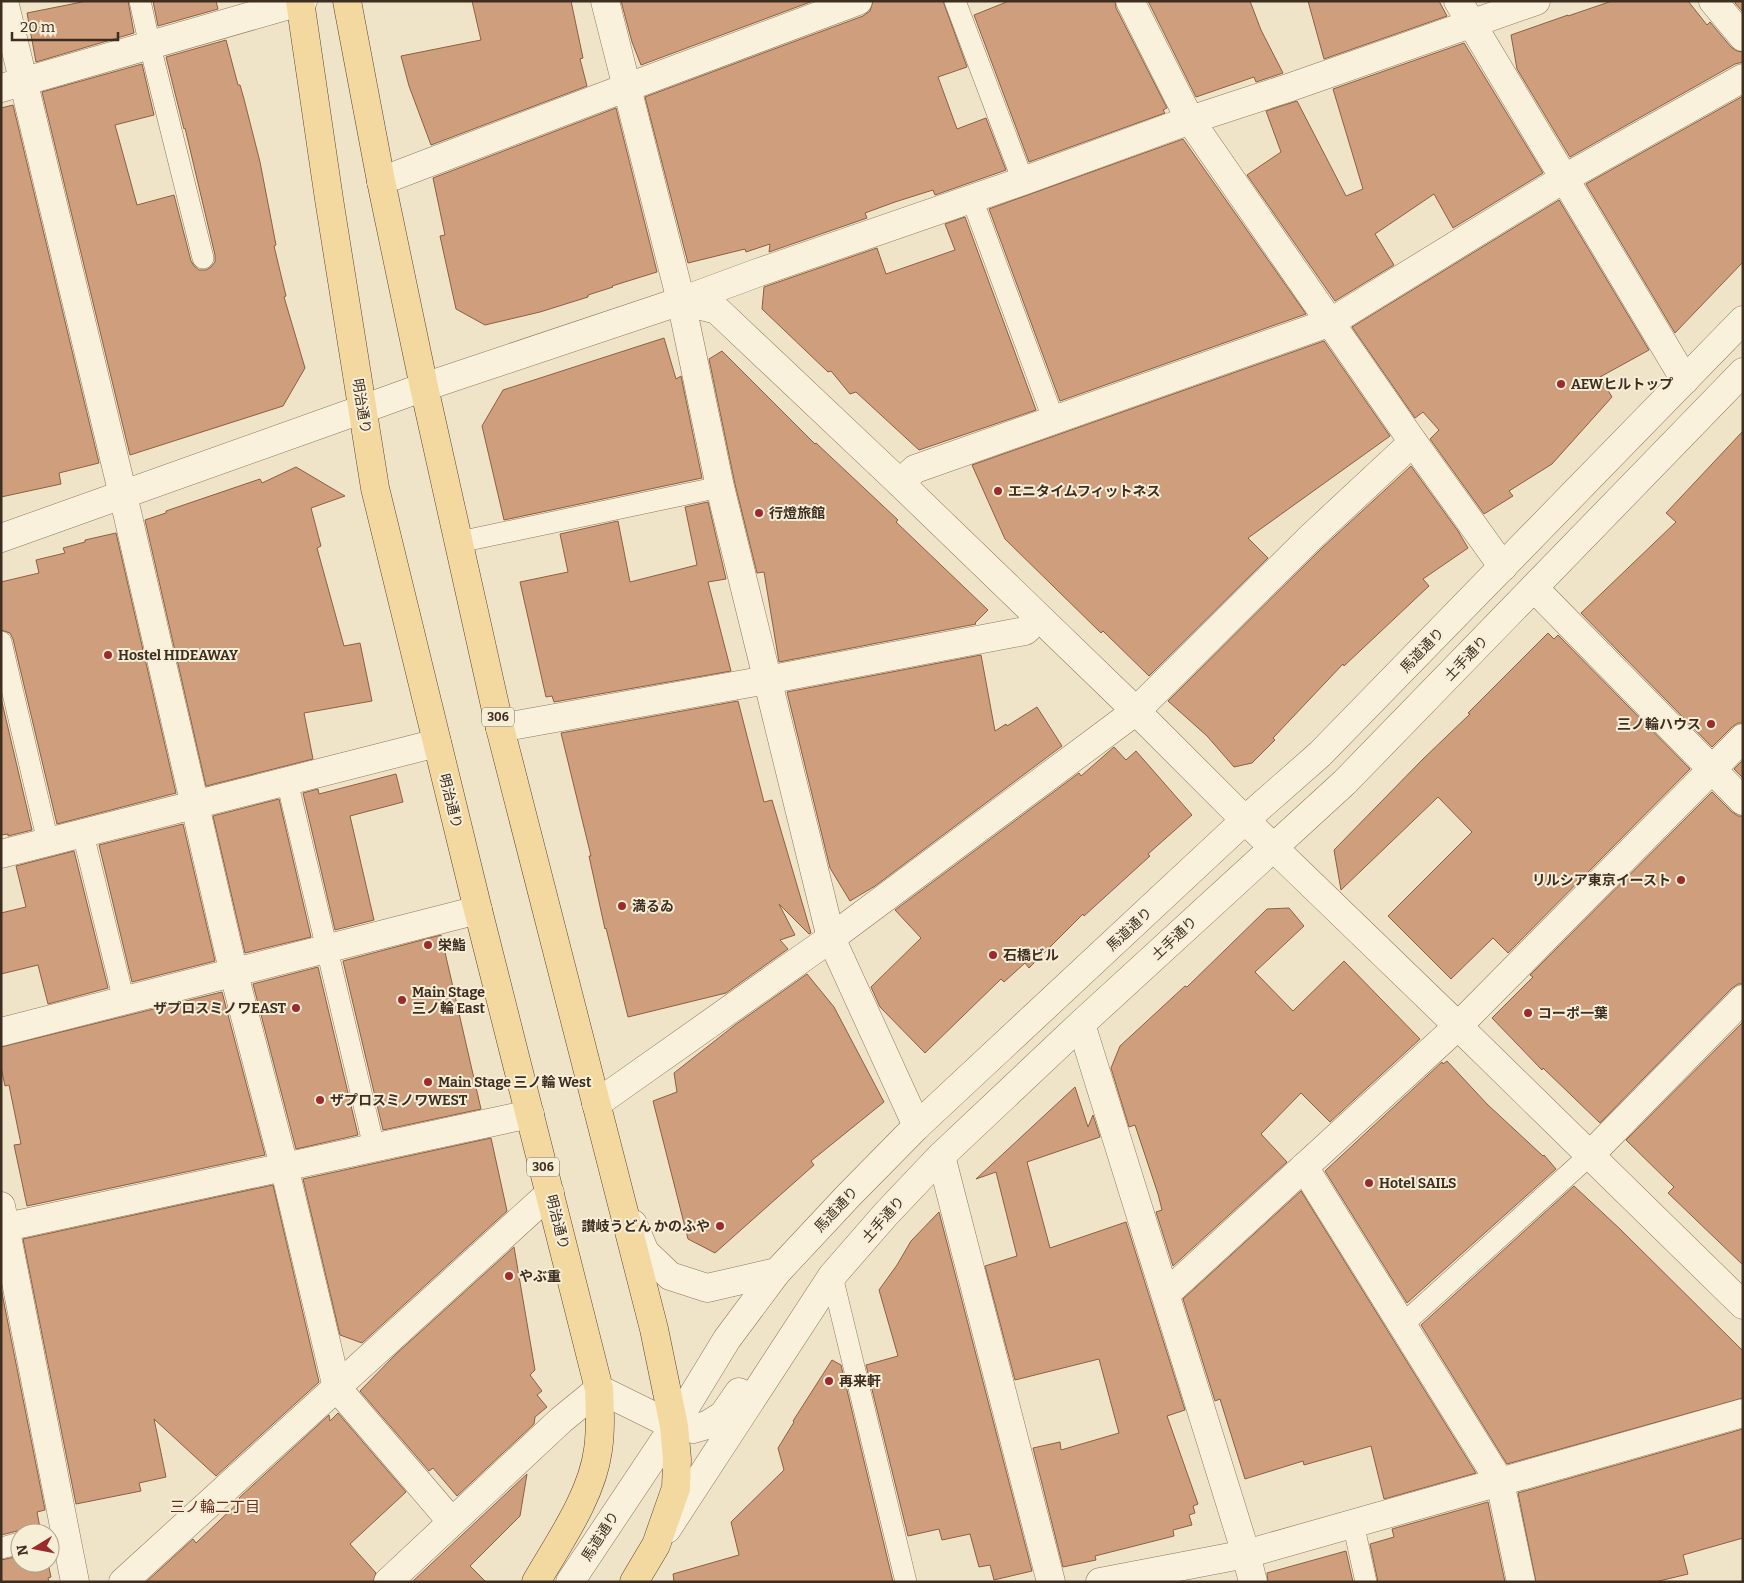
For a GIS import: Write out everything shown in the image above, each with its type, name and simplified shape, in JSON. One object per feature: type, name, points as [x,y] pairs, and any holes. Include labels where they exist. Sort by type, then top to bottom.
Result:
[{"type":"main road","name":"306","points":[[347,1],[381,182],[424,387],[500,728],[654,1330],[674,1426],[677,1459],[676,1488],[656,1545],[634,1582]]},
{"type":"main road","name":"明治通り","points":[[301,2],[329,199],[376,488],[478,910],[599,1389],[601,1423],[598,1452],[592,1477],[581,1503],[536,1582]]},
{"type":"street","points":[[4,1],[12,85],[123,495],[234,974],[284,1166],[337,1388],[452,1522]]},
{"type":"street","points":[[605,1],[681,301],[720,487],[831,938],[917,1126]]},
{"type":"street","points":[[381,182],[858,1]]},
{"type":"street","points":[[1130,1],[1190,120],[1413,442],[1503,567]]},
{"type":"street","points":[[1,538],[424,387],[681,301],[1023,182],[1190,120],[1288,88],[1464,13],[1536,1]]},
{"type":"street","points":[[1713,1],[1743,37]]},
{"type":"street","points":[[12,85],[301,2]]},
{"type":"street","points":[[1464,13],[1685,380]]},
{"type":"street","points":[[900,483],[916,469],[1331,322],[1565,178],[1743,78]]},
{"type":"street","points":[[681,301],[717,310],[900,483],[1136,711],[1245,820],[1590,1155],[1740,1296]]},
{"type":"street","name":"馬道通り","points":[[570,1582],[674,1426],[727,1339],[777,1272],[917,1126],[1245,820],[1320,754],[1743,320]]},
{"type":"street","name":"土手通り","points":[[656,1545],[832,1276],[886,1214],[941,1156],[1081,1024],[1345,782],[1743,372]]},
{"type":"street","points":[[596,1104],[831,938],[1136,711],[1311,537],[1413,442]]},
{"type":"street","points":[[1534,588],[1743,801]]},
{"type":"street","points":[[500,728],[1025,631],[1039,618]]},
{"type":"street","points":[[1166,1294],[1458,1026],[1743,738]]},
{"type":"street","points":[[1,854],[437,743]]},
{"type":"street","points":[[1,1032],[234,974],[327,948],[478,910]]},
{"type":"street","points":[[1590,1155],[1743,999]]},
{"type":"street","points":[[1081,1024],[1246,1554],[1252,1582]]},
{"type":"street","points":[[55,1523],[3,1221],[284,1166],[530,1114]]},
{"type":"street","points":[[941,1156],[1051,1582]]},
{"type":"street","points":[[1304,1167],[1500,1482],[1521,1582]]},
{"type":"street","points":[[618,1191],[645,1252],[670,1276],[707,1288],[777,1272]]},
{"type":"street","points":[[123,1582],[550,1193]]},
{"type":"street","points":[[388,1582],[561,1420],[599,1389],[674,1426],[693,1429],[707,1425],[723,1415],[760,1361],[832,1276]]},
{"type":"street","points":[[1100,1582],[1246,1554],[1743,1413]]},
{"type":"street","points":[[60,1542],[75,1582]]},
{"type":"lane","points":[[140,1],[204,258]]},
{"type":"lane","points":[[955,1],[1023,182]]},
{"type":"lane","points":[[972,199],[1054,421]]},
{"type":"lane","points":[[459,542],[720,487]]},
{"type":"lane","points":[[1,642],[48,842]]},
{"type":"lane","points":[[287,781],[374,1147]]},
{"type":"lane","points":[[83,834],[124,1001]]},
{"type":"lane","points":[[1402,1325],[1590,1155]]},
{"type":"lane","points":[[832,1276],[906,1582]]},
{"type":"lane","points":[[1353,1524],[1366,1582]]},
{"type":"building","points":[[87,1],[128,1],[134,33],[36,62],[27,13]]},
{"type":"building","points":[[153,1],[216,1],[218,9],[158,26]]},
{"type":"building","points":[[472,1],[571,1],[583,58],[580,59],[587,86],[431,145],[409,86],[401,56],[481,40]]},
{"type":"building","points":[[621,1],[813,1],[641,65],[632,42]]},
{"type":"building","points":[[873,1],[943,1],[967,67],[938,77],[957,129],[986,118],[1006,170],[935,195],[933,190],[895,202],[865,213],[867,218],[769,252],[770,244],[746,252],[745,249],[688,263],[645,97],[863,16],[870,11]]},
{"type":"building","points":[[1009,1],[1115,1],[1116,8],[1167,108],[1163,110],[1165,113],[1029,162],[974,15]]},
{"type":"building","points":[[1148,1],[1250,1],[1261,30],[1283,73],[1256,82],[1254,77],[1196,97]]},
{"type":"building","points":[[1308,1],[1439,1],[1447,16],[1324,59]]},
{"type":"building","points":[[1612,1],[1688,1],[1707,25],[1710,22],[1731,47],[1743,52],[1743,62],[1735,64],[1570,157],[1517,69],[1511,35]]},
{"type":"building","points":[[1743,1],[1743,12],[1735,3]]},
{"type":"building","points":[[226,40],[238,85],[240,85],[244,99],[260,162],[276,245],[274,246],[286,296],[284,297],[305,368],[283,406],[130,455],[42,92],[142,64],[154,115],[115,125],[137,205],[174,195],[191,261],[199,270],[206,270],[215,262],[215,255],[166,57]]},
{"type":"building","points":[[1464,43],[1543,173],[1453,228],[1434,194],[1375,234],[1394,265],[1335,301],[1247,175],[1281,152],[1266,111],[1297,101],[1346,196],[1363,189],[1333,89]]},
{"type":"building","points":[[1743,96],[1743,262],[1675,333],[1586,184]]},
{"type":"building","points":[[13,105],[99,463],[59,473],[61,484],[1,497],[1,108]]},
{"type":"building","points":[[616,108],[657,272],[540,312],[485,325],[456,309],[440,236],[445,235],[433,178]]},
{"type":"building","points":[[1183,139],[1306,314],[1060,401],[989,209]]},
{"type":"building","points":[[1559,200],[1649,350],[1600,377],[1612,397],[1552,464],[1509,491],[1513,496],[1484,514],[1430,439],[1439,430],[1423,412],[1415,418],[1352,327]]},
{"type":"building","points":[[965,217],[1036,410],[919,450],[856,392],[850,394],[831,371],[828,372],[762,309],[764,287],[877,248],[886,274],[955,250],[945,224]]},
{"type":"building","points":[[664,338],[676,379],[681,376],[702,478],[504,520],[482,426],[503,390]]},
{"type":"building","points":[[1324,341],[1390,436],[1248,538],[1268,558],[1149,676],[1103,631],[1101,633],[1005,539],[972,465]]},
{"type":"building","points":[[722,351],[815,444],[898,520],[896,522],[988,610],[976,624],[779,662],[764,572],[757,573],[735,484],[709,359]]},
{"type":"building","points":[[1743,431],[1743,723],[1738,723],[1732,727],[1712,747],[1581,613],[1676,522],[1666,513]]},
{"type":"building","points":[[1411,466],[1468,548],[1423,579],[1429,586],[1344,666],[1343,664],[1252,763],[1234,767],[1207,736],[1168,701],[1322,548]]},
{"type":"building","points":[[296,467],[345,496],[311,508],[321,546],[317,548],[344,646],[360,643],[372,701],[304,713],[313,759],[206,786],[145,520],[260,479],[262,483]]},
{"type":"building","points":[[708,502],[726,579],[708,582],[731,671],[554,702],[552,696],[546,697],[520,582],[568,572],[560,534],[618,521],[630,582],[697,565],[685,507]]},
{"type":"building","points":[[116,533],[176,793],[57,824],[13,639],[10,633],[1,630],[1,582],[39,573],[36,560],[65,553],[63,548],[85,542],[85,540]]},
{"type":"building","points":[[1548,633],[1554,639],[1558,635],[1690,769],[1508,953],[1493,938],[1451,979],[1388,916],[1472,832],[1438,797],[1341,890],[1334,850]]},
{"type":"building","points":[[981,655],[995,731],[1006,724],[1007,726],[1037,707],[1062,746],[875,886],[850,901],[830,868],[787,692]]},
{"type":"building","points":[[1,698],[32,830],[8,836],[8,834],[1,835]]},
{"type":"building","points":[[738,701],[764,802],[772,800],[811,933],[809,934],[779,904],[795,935],[780,940],[788,949],[726,993],[628,1017],[605,929],[589,856],[591,856],[561,733]]},
{"type":"building","points":[[1114,747],[1126,760],[1136,751],[1192,815],[1148,854],[1150,856],[1084,916],[1083,914],[1029,968],[1025,963],[1004,982],[1001,979],[925,1053],[880,1007],[871,987],[921,938],[895,910],[1079,773],[1081,776]]},
{"type":"building","points":[[1743,760],[1743,778],[1734,769]]},
{"type":"building","points":[[396,774],[403,802],[350,816],[374,920],[335,930],[303,793],[318,789],[319,794]]},
{"type":"building","points":[[1712,792],[1732,812],[1738,816],[1743,816],[1743,984],[1738,984],[1732,988],[1600,1123],[1543,1068],[1542,1070],[1492,1018],[1533,977],[1530,975]]},
{"type":"building","points":[[279,799],[311,937],[245,953],[213,816]]},
{"type":"building","points":[[183,824],[215,961],[132,982],[99,845]]},
{"type":"building","points":[[74,851],[108,988],[48,1004],[38,965],[1,974],[1,913],[26,907],[16,866]]},
{"type":"building","points":[[1289,908],[1304,926],[1255,972],[1293,1011],[1344,961],[1420,1039],[1330,1122],[1301,1093],[1261,1134],[1287,1162],[1173,1266],[1156,1212],[1162,1210],[1158,1194],[1135,1125],[1129,1127],[1111,1068],[1120,1046],[1185,986],[1187,987],[1267,909]]},
{"type":"building","points":[[441,935],[481,1109],[383,1130],[343,961]]},
{"type":"building","points":[[318,967],[358,1135],[296,1149],[253,984]]},
{"type":"building","points":[[807,974],[834,1007],[884,1102],[811,1161],[814,1165],[715,1253],[688,1239],[653,1101],[677,1092],[674,1073],[735,1025]]},
{"type":"building","points":[[222,992],[265,1155],[27,1206],[14,1145],[21,1144],[9,1085],[5,1086],[1,1067],[1,1047]]},
{"type":"building","points":[[1743,1022],[1743,1265],[1668,1193],[1674,1187],[1626,1140]]},
{"type":"building","points":[[1447,1061],[1487,1104],[1544,1155],[1556,1169],[1407,1303],[1325,1171],[1442,1062],[1443,1064]]},
{"type":"building","points":[[1075,1087],[1088,1127],[1093,1115],[1100,1137],[1027,1162],[1050,1248],[1126,1222],[1185,1410],[1167,1416],[1198,1504],[1193,1506],[1195,1513],[1189,1515],[1192,1525],[1173,1530],[1174,1536],[1095,1556],[1096,1560],[1063,1567],[1033,1448],[1060,1442],[1061,1450],[1119,1433],[1099,1359],[1015,1380],[985,1266],[1017,1256],[996,1172],[976,1179]]},
{"type":"building","points":[[491,1138],[507,1211],[362,1343],[340,1335],[303,1179]]},
{"type":"building","points":[[273,1185],[319,1382],[216,1476],[154,1419],[166,1477],[139,1483],[141,1491],[76,1504],[23,1239]]},
{"type":"building","points":[[1574,1186],[1743,1351],[1743,1398],[1507,1464],[1421,1325]]},
{"type":"building","points":[[1301,1191],[1476,1473],[1384,1499],[1371,1446],[1304,1465],[1303,1461],[1245,1479],[1220,1399],[1215,1401],[1183,1299]]},
{"type":"building","points":[[939,1212],[1032,1571],[994,1580],[990,1565],[979,1567],[970,1534],[942,1540],[939,1529],[908,1536],[866,1365],[898,1356],[879,1290],[911,1241]]},
{"type":"building","points":[[514,1247],[535,1370],[530,1375],[542,1391],[537,1395],[547,1407],[535,1417],[534,1424],[457,1496],[433,1468],[429,1471],[360,1391],[396,1354]]},
{"type":"building","points":[[1,1288],[45,1510],[37,1512],[39,1523],[10,1523],[10,1533],[1,1535]]},
{"type":"building","points":[[832,1360],[841,1365],[893,1582],[674,1582],[673,1574],[739,1555],[731,1522],[784,1470],[778,1448]]},
{"type":"building","points":[[338,1413],[406,1492],[350,1544],[376,1573],[373,1582],[146,1582],[193,1539],[196,1543],[241,1500],[239,1498],[329,1415],[330,1421]]},
{"type":"building","points":[[1743,1429],[1743,1538],[1683,1555],[1688,1574],[1655,1582],[1536,1582],[1518,1493]]},
{"type":"building","points":[[527,1474],[520,1516],[470,1566],[486,1582],[412,1582]]},
{"type":"building","points":[[1488,1502],[1505,1582],[1378,1582],[1370,1544],[1394,1537],[1392,1529]]},
{"type":"building","points":[[1346,1551],[1353,1582],[1268,1582],[1267,1573]]},
{"type":"building","points":[[10,1558],[10,1573],[50,1573],[51,1577],[48,1578],[49,1582],[1,1582],[1,1560]]},
{"type":"place","name":"AEWヒルトップ","points":[[1561,384]]},
{"type":"place","name":"エニタイムフィットネス","points":[[998,491]]},
{"type":"place","name":"行燈旅館","points":[[759,513]]},
{"type":"place","name":"Hostel HIDEAWAY","points":[[108,655]]},
{"type":"place","name":"三ノ輪ハウス","points":[[1711,724]]},
{"type":"place","name":"リルシア東京イースト","points":[[1681,880]]},
{"type":"place","name":"満るゐ","points":[[622,906]]},
{"type":"place","name":"栄鮨","points":[[428,945]]},
{"type":"place","name":"石橋ビル","points":[[993,955]]},
{"type":"place","name":"Main Stage 三ノ輪 East","points":[[402,1000]]},
{"type":"place","name":"ザプロスミノワEAST","points":[[296,1008]]},
{"type":"place","name":"コーポ一葉","points":[[1528,1013]]},
{"type":"place","name":"Main Stage 三ノ輪 West","points":[[428,1082]]},
{"type":"place","name":"ザプロスミノワWEST","points":[[320,1100]]},
{"type":"place","name":"Hotel SAILS","points":[[1369,1183]]},
{"type":"place","name":"讃岐うどん かのふや","points":[[720,1226]]},
{"type":"place","name":"やぶ重","points":[[509,1276]]},
{"type":"place","name":"再来軒","points":[[829,1381]]},
{"type":"district","name":"三ノ輪二丁目","points":[[215,1507]]}]
